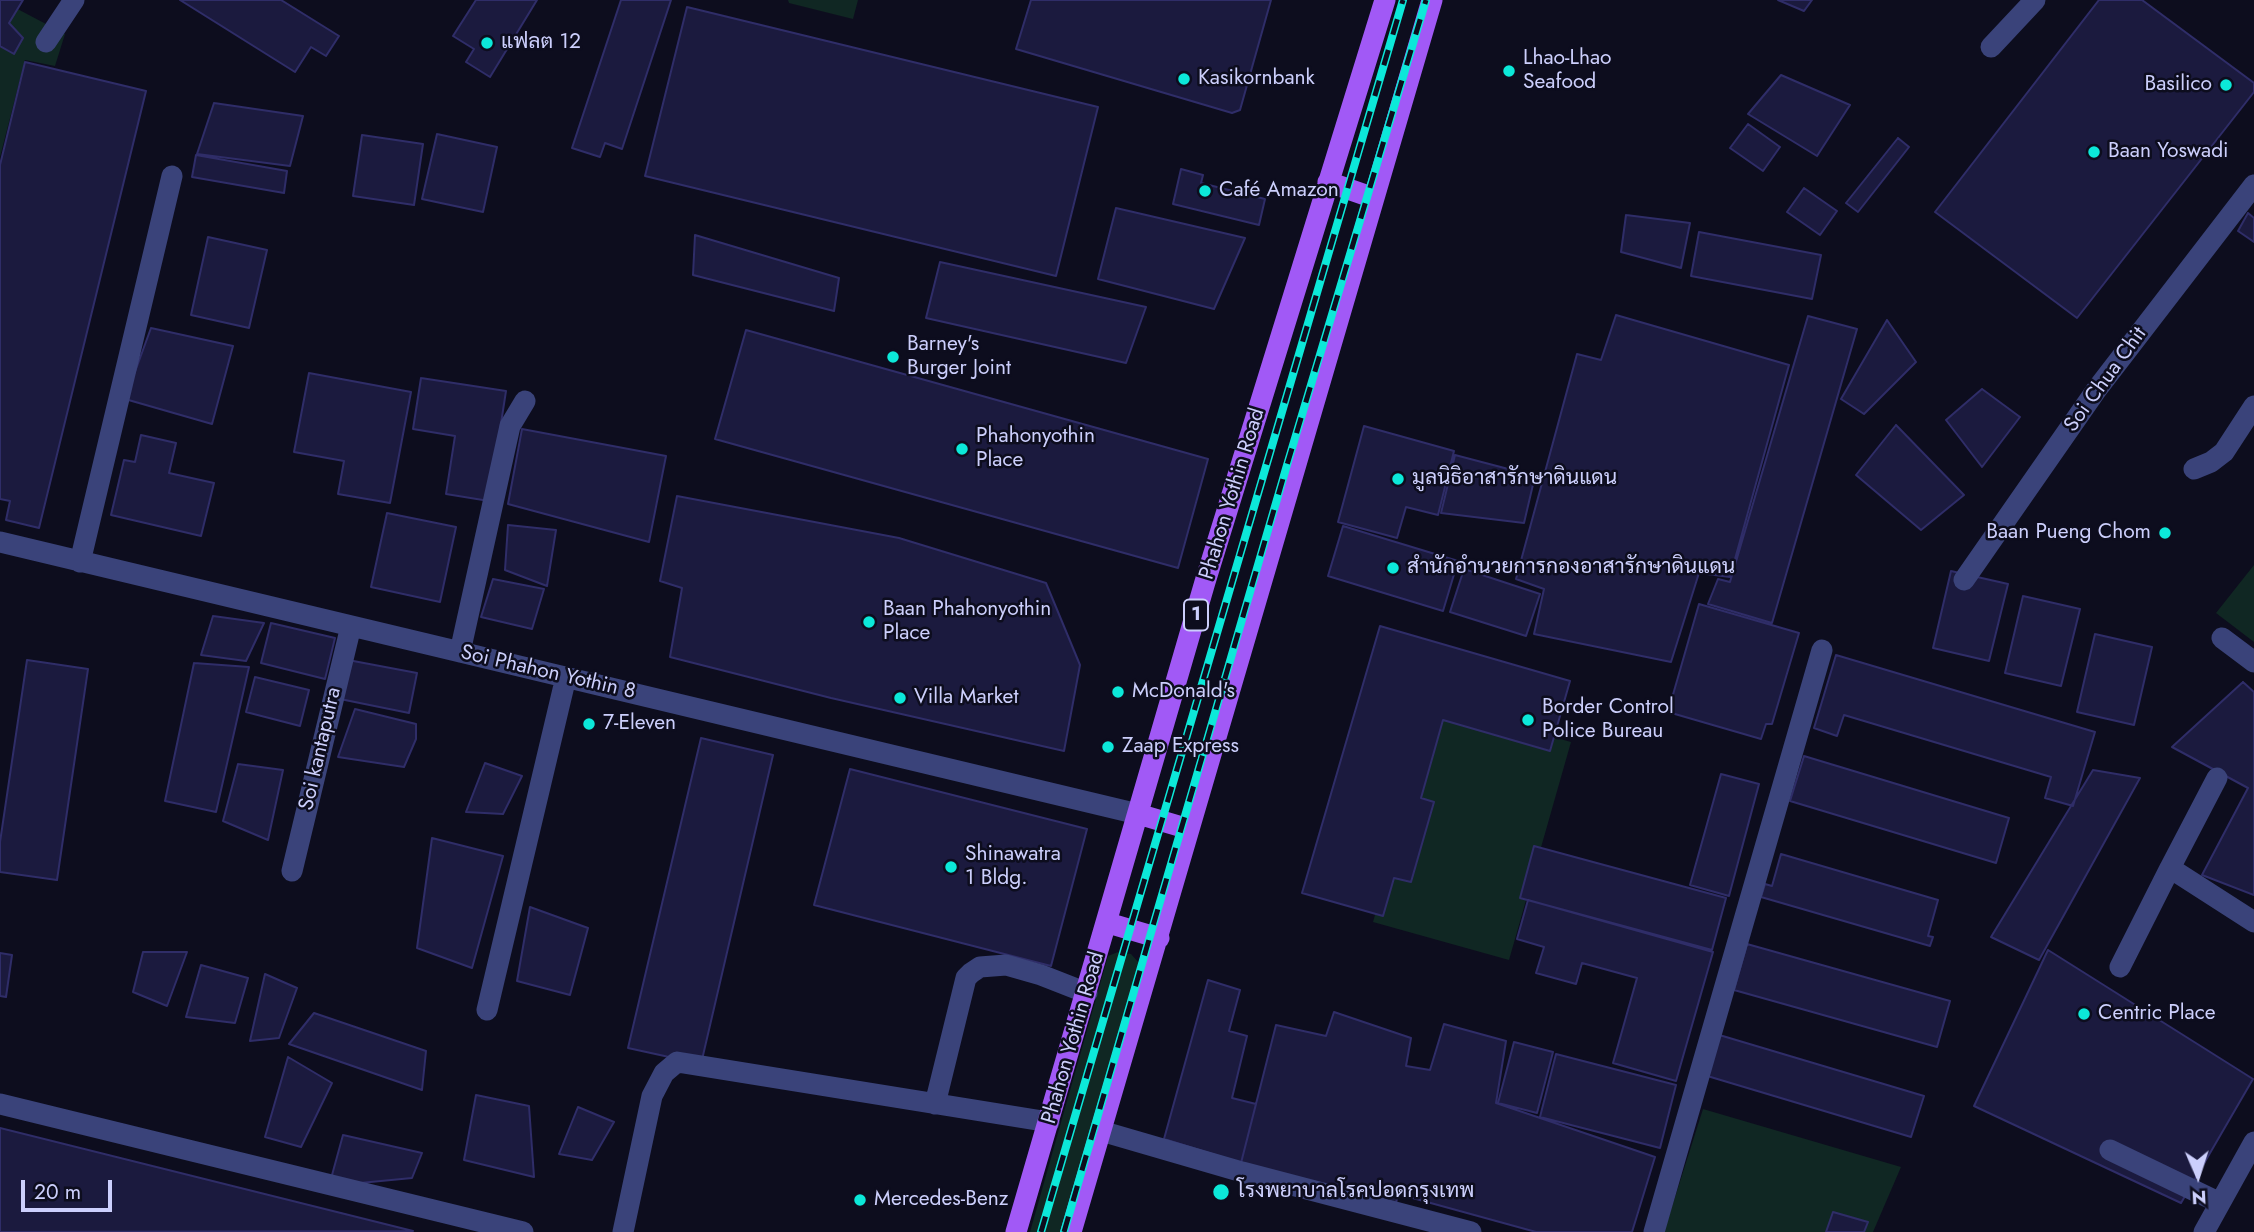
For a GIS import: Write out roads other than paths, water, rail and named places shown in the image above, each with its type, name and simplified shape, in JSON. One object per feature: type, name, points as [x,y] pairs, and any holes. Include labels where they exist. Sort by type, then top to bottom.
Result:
[{"type":"main road","name":"Phahon Yothin Road","points":[[1016,1232],[1202,596],[1385,0]]},
{"type":"main road","points":[[1072,1232],[1432,0]]},
{"type":"main road","points":[[1328,182],[1374,198]]},
{"type":"main road","points":[[1138,814],[1189,829]]},
{"type":"main road","points":[[1108,923],[1159,937]]},
{"type":"street","points":[[46,42],[74,0]]},
{"type":"street","points":[[1992,47],[2035,0]]},
{"type":"street","points":[[80,562],[172,176]]},
{"type":"street","name":"Soi Chua Chit","points":[[1964,580],[2097,389],[2254,185]]},
{"type":"street","points":[[460,652],[510,426],[525,401]]},
{"type":"street","points":[[2194,469],[2211,462],[2224,452],[2254,405]]},
{"type":"street","name":"Soi Phahon Yothin 8","points":[[0,542],[1138,814]]},
{"type":"street","name":"Soi kantaputra","points":[[292,871],[351,626]]},
{"type":"street","points":[[2222,638],[2254,662]]},
{"type":"street","points":[[1654,1232],[1822,650]]},
{"type":"street","points":[[488,1010],[566,677]]},
{"type":"street","points":[[2120,967],[2217,778]]},
{"type":"street","points":[[2170,868],[2254,922]]},
{"type":"street","points":[[936,1104],[966,978],[980,967],[1006,965],[1087,993]]},
{"type":"street","points":[[623,1232],[652,1096],[664,1073],[677,1062],[1049,1122]]},
{"type":"street","points":[[0,1104],[106,1139],[523,1232]]},
{"type":"street","points":[[1101,1131],[1242,1172],[1471,1232]]},
{"type":"street","points":[[2204,1232],[2254,1142]]},
{"type":"street","points":[[2110,1150],[2220,1203]]},
{"type":"railway","points":[[1041,1232],[1403,0]]},
{"type":"railway","points":[[1064,1232],[1287,465],[1426,0]]},
{"type":"place","name":"แฟลต 12","points":[[487,43]]},
{"type":"place","name":"Lhao-Lhao Seafood","points":[[1509,71]]},
{"type":"place","name":"Kasikornbank","points":[[1184,79]]},
{"type":"place","name":"Basilico","points":[[2226,85]]},
{"type":"place","name":"Baan Yoswadi","points":[[2094,152]]},
{"type":"place","name":"Café Amazon","points":[[1205,191]]},
{"type":"place","name":"Barney's Burger Joint","points":[[893,357]]},
{"type":"place","name":"Phahonyothin Place","points":[[962,449]]},
{"type":"place","name":"มูลนิธิอาสารักษาดินแดน","points":[[1398,479]]},
{"type":"place","name":"Baan Pueng Chom","points":[[2165,533]]},
{"type":"place","name":"สำนักอำนวยการกองอาสารักษาดินแดน","points":[[1393,568]]},
{"type":"place","name":"Baan Phahonyothin Place","points":[[869,622]]},
{"type":"place","name":"McDonald's","points":[[1118,692]]},
{"type":"place","name":"Villa Market","points":[[900,698]]},
{"type":"place","name":"Border Control Police Bureau","points":[[1528,720]]},
{"type":"place","name":"7-Eleven","points":[[589,724]]},
{"type":"place","name":"Zaap Express","points":[[1108,747]]},
{"type":"place","name":"Shinawatra 1 Bldg.","points":[[951,867]]},
{"type":"place","name":"Centric Place","points":[[2084,1014]]},
{"type":"place","name":"โรงพยาบาลโรคปอดกรุงเทพ","points":[[1221,1192]]},
{"type":"place","name":"Mercedes-Benz","points":[[860,1200]]}]
